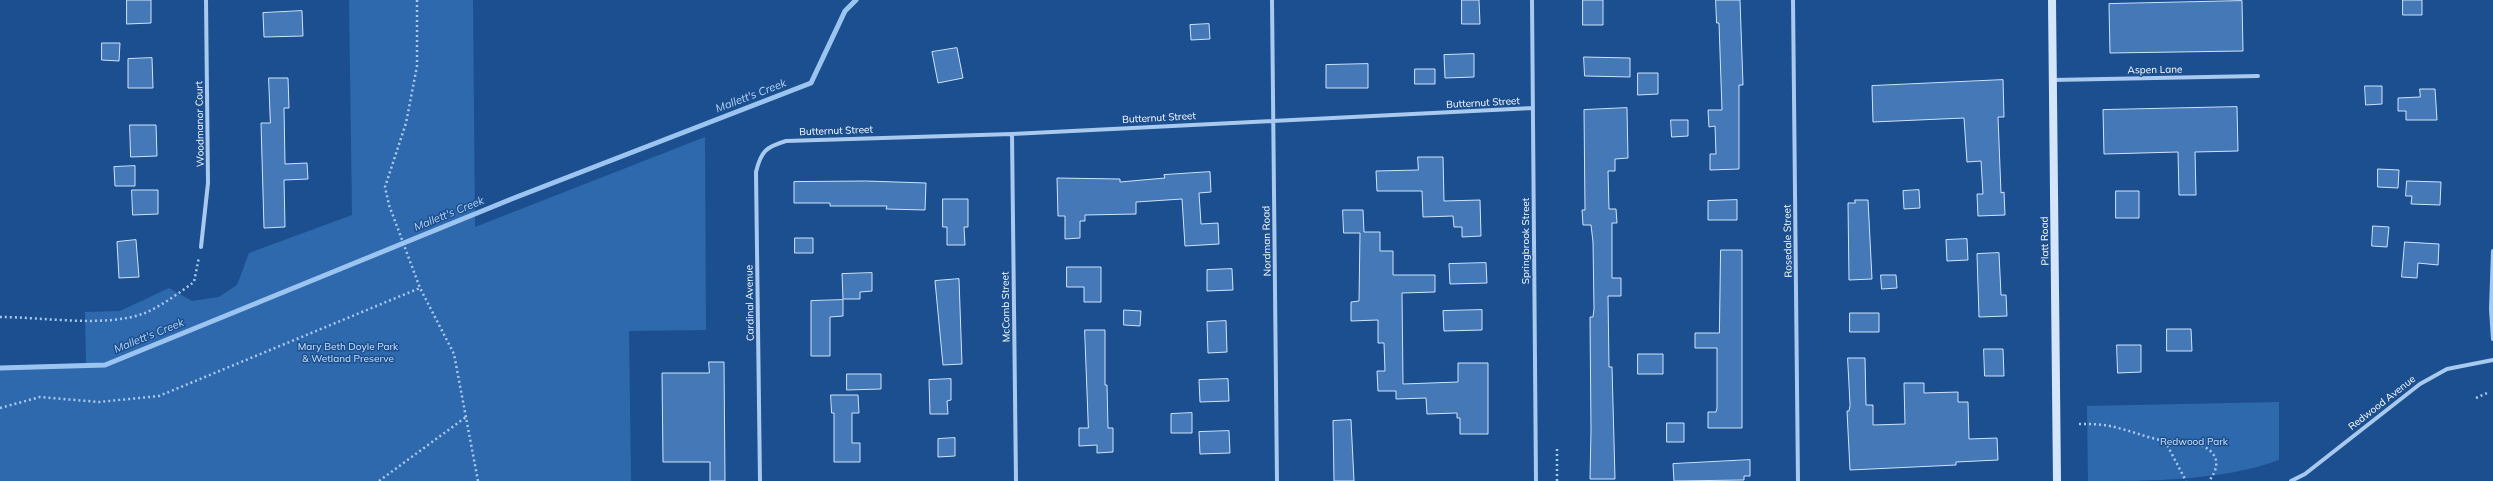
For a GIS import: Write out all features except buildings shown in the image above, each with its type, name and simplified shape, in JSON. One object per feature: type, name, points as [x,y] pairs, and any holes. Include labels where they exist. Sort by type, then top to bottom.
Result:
[{"type":"main road","name":"Platt Road","points":[[2052,0],[2057,481]]},
{"type":"street","name":"Woodmanor Court","points":[[201,246],[208,183],[206,0]]},
{"type":"street","name":"Nordman Road","points":[[1272,0],[1277,481]]},
{"type":"street","name":"Springbrook Street","points":[[1532,0],[1536,481]]},
{"type":"street","name":"Rosedale Street","points":[[1793,0],[1798,481]]},
{"type":"street","name":"Aspen Lane","points":[[2053,80],[2258,76]]},
{"type":"street","name":"Butternut Street","points":[[786,141],[1012,134],[1533,108]]},
{"type":"street","name":"McComb Street","points":[[1012,134],[1016,481]]},
{"type":"street","name":"Cardinal Avenue","points":[[760,481],[756,172],[760,157],[765,151],[770,146],[786,141]]},
{"type":"street","points":[[2493,251],[2491,309],[2493,339]]},
{"type":"street","name":"Redwood Avenue","points":[[2291,481],[2305,474],[2420,384],[2447,369],[2493,360]]},
{"type":"path","points":[[418,0],[417,66],[406,123],[385,187],[389,205],[420,288],[454,354],[478,481]]},
{"type":"path","points":[[0,317],[117,320],[145,313],[174,297],[194,282],[201,246]]},
{"type":"path","points":[[0,408],[40,397],[98,402],[159,396],[420,288]]},
{"type":"path","points":[[2476,398],[2487,393]]},
{"type":"path","points":[[378,481],[466,417]]},
{"type":"path","points":[[2079,424],[2119,428],[2164,441],[2185,440],[2199,444],[2212,452],[2217,461],[2217,470],[2209,481]]},
{"type":"path","points":[[2164,441],[2186,481]]},
{"type":"path","points":[[1557,449],[1557,481]]},
{"type":"green space","name":"Mary Beth Doyle Park & Wetland Preserve","points":[[349,0],[473,0],[475,227],[705,137],[706,330],[629,331],[631,481],[0,481],[0,366],[86,363],[85,312],[120,311],[169,288],[192,301],[219,297],[237,285],[249,253],[352,215]]},
{"type":"green space","name":"Redwood Park","points":[[2279,402],[2279,460],[2257,467],[2210,476],[2161,480],[2088,481],[2087,406]]},
{"type":"waterway","name":"Mallett's Creek","points":[[0,368],[105,365],[514,198],[811,83],[845,11],[856,0]]}]
